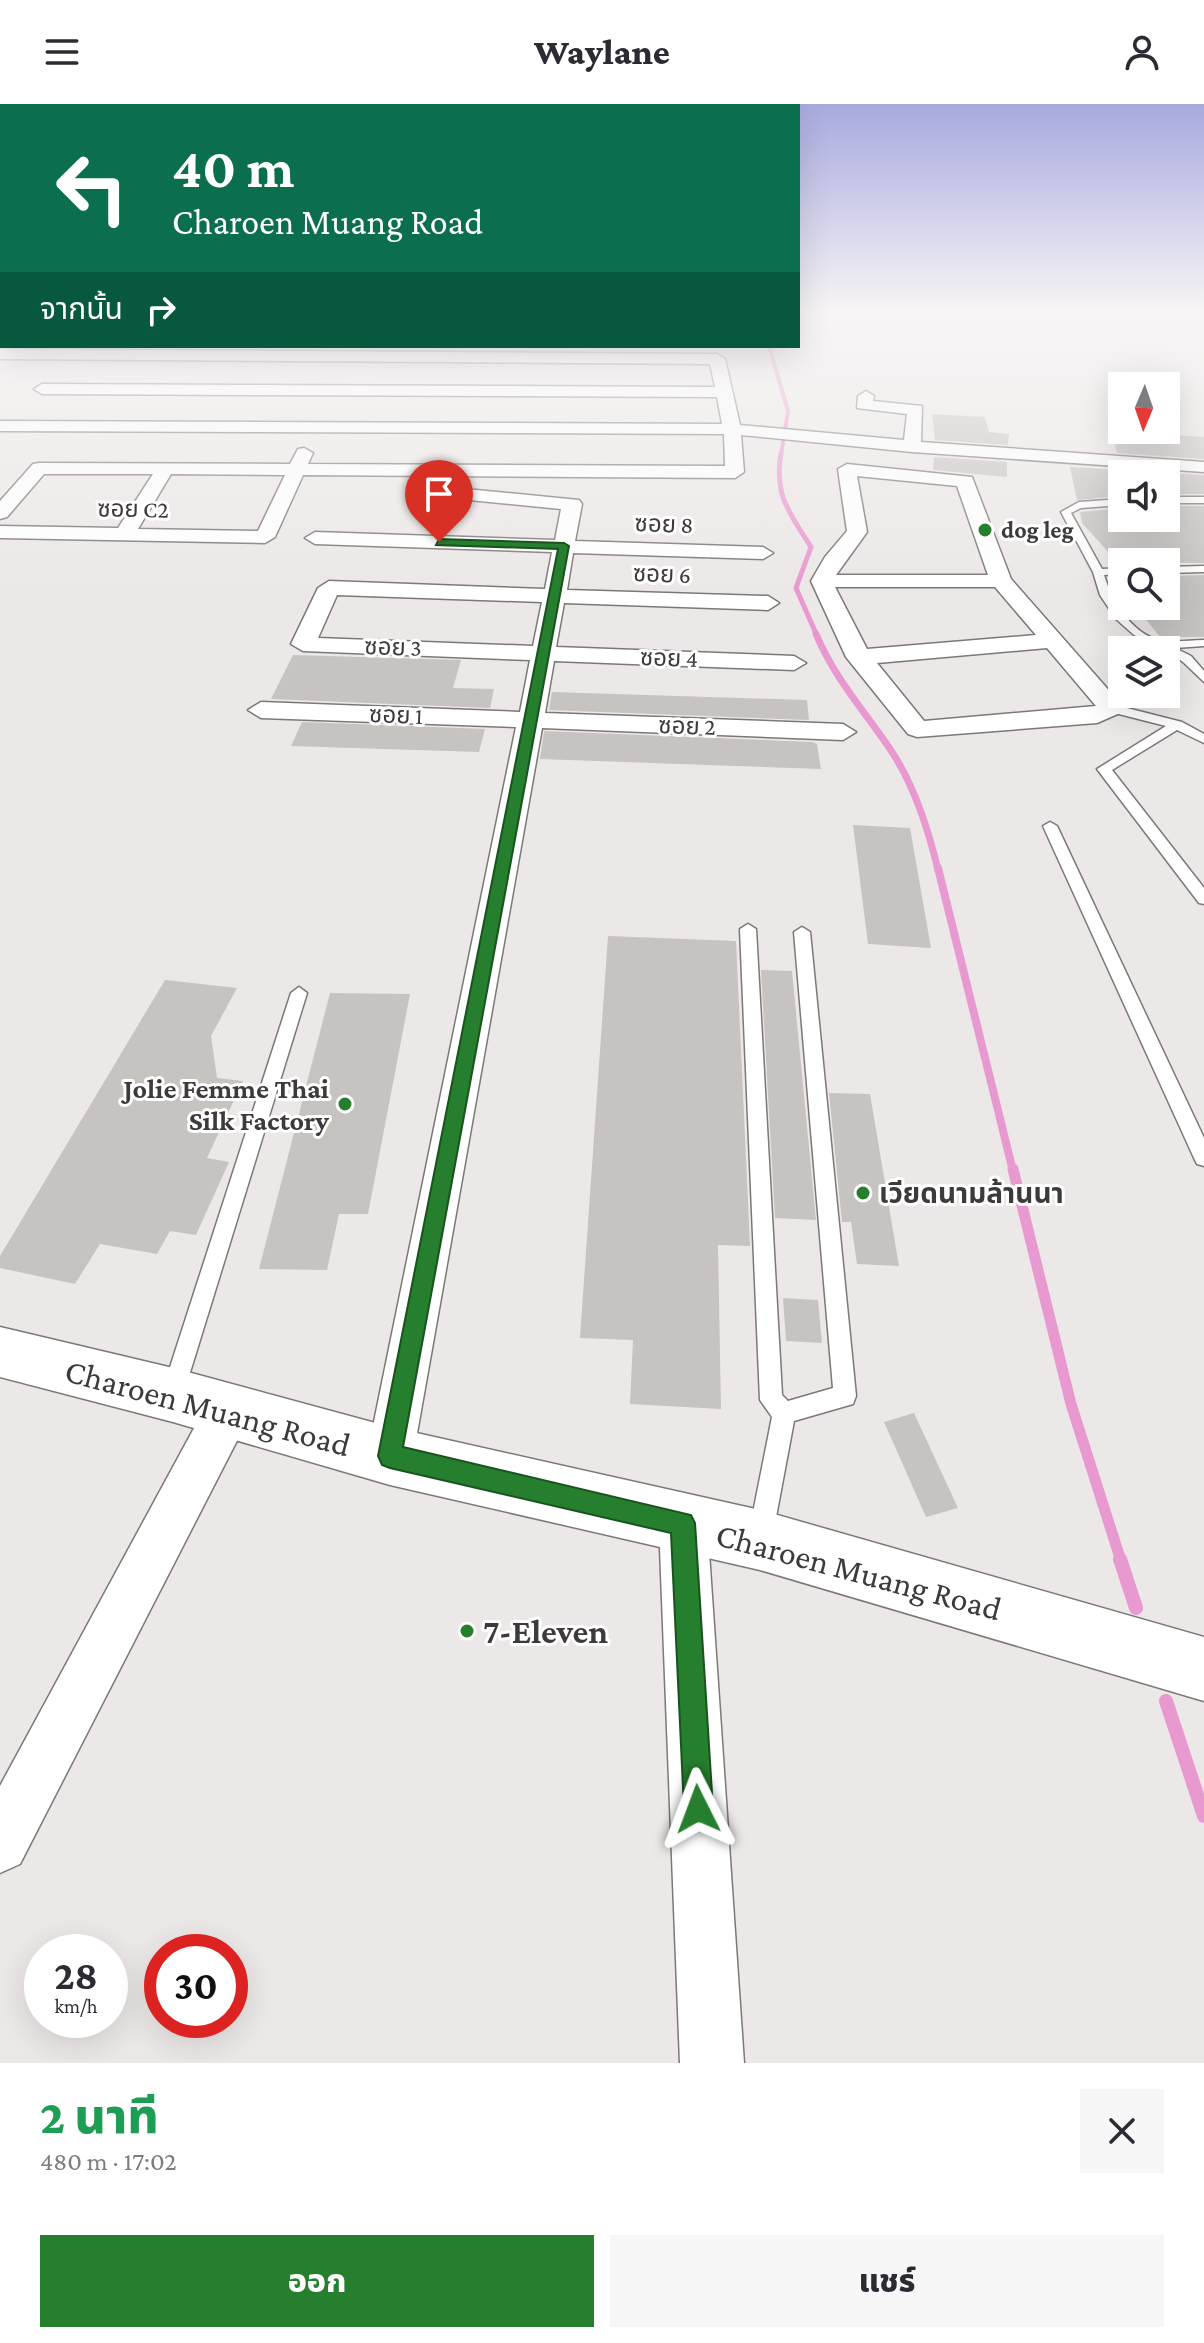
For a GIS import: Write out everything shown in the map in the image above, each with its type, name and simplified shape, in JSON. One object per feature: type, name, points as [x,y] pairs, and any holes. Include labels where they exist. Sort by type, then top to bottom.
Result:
[{"type":"main road","name":"Charoen Muang Road","points":[[0,1352],[173,1395],[390,1456],[760,1540],[1204,1669]]},
{"type":"street","points":[[0,426],[24,405]]},
{"type":"street","points":[[229,405],[732,429],[884,445],[909,462],[965,481],[1001,581],[1108,705]]},
{"type":"street","points":[[296,470],[326,405]]},
{"type":"street","points":[[0,426],[408,405]]},
{"type":"street","points":[[0,513],[7,496],[39,468],[735,472],[727,405]]},
{"type":"street","points":[[867,405],[916,410],[909,462]]},
{"type":"street","points":[[822,581],[832,561],[857,532],[847,469],[909,462],[938,449],[1204,467]]},
{"type":"street","points":[[124,535],[165,469]]},
{"type":"street","name":"ซอย C2","points":[[0,532],[265,537],[296,470]]},
{"type":"street","points":[[390,1456],[572,504],[417,490]]},
{"type":"street","name":"ซอย 8","points":[[315,538],[763,553]]},
{"type":"street","points":[[822,581],[1001,581]]},
{"type":"street","points":[[822,581],[858,657],[917,729],[1097,715],[1111,708]]},
{"type":"street","name":"ซอย 6","points":[[329,588],[768,603]]},
{"type":"street","name":"ซอย 3","points":[[329,588],[303,644],[543,653]]},
{"type":"street","points":[[858,657],[1050,641]]},
{"type":"street","name":"ซอย 4","points":[[543,653],[794,663]]},
{"type":"street","name":"ซอย 1","points":[[261,710],[531,720]]},
{"type":"street","name":"ซอย 2","points":[[531,720],[843,732]]},
{"type":"street","points":[[0,1844],[228,1411]]},
{"type":"street","points":[[683,1523],[712,2063]]},
{"type":"lane","points":[[1180,500],[1204,500]]},
{"type":"lane","points":[[1108,504],[1067,508],[1070,522],[1098,572],[1098,582],[1120,617],[1147,636]]},
{"type":"lane","points":[[1180,570],[1204,569]]},
{"type":"lane","points":[[1098,572],[1108,572]]},
{"type":"lane","points":[[1180,644],[1204,643]]},
{"type":"lane","points":[[1180,655],[1204,678]]},
{"type":"lane","points":[[1111,708],[1177,725],[1204,739]]},
{"type":"lane","points":[[1177,725],[1104,769],[1204,899]]},
{"type":"lane","points":[[1050,826],[1204,1158]]},
{"type":"lane","points":[[748,929],[771,1400],[784,1413]]},
{"type":"lane","points":[[784,1413],[845,1396],[802,932]]},
{"type":"lane","points":[[173,1395],[299,993]]},
{"type":"lane","points":[[760,1540],[784,1413]]},
{"type":"building","points":[[932,414],[985,417],[989,432],[1009,434],[1008,445],[935,440]]},
{"type":"building","points":[[1180,435],[1204,437],[1204,459],[1117,453],[1115,444],[1180,444]]},
{"type":"building","points":[[934,457],[1007,462],[1007,477],[933,470]]},
{"type":"building","points":[[1070,467],[1108,469],[1108,497],[1077,500]]},
{"type":"building","points":[[1180,474],[1204,475],[1204,494],[1180,494]]},
{"type":"building","points":[[1180,506],[1204,506],[1204,563],[1180,563],[1180,548],[1108,548],[1108,552],[1082,523],[1080,512],[1108,509],[1108,532],[1180,532]]},
{"type":"building","points":[[1204,575],[1204,637],[1159,636],[1146,620],[1180,620],[1180,576]]},
{"type":"building","points":[[293,655],[461,660],[453,688],[494,689],[490,708],[271,699]]},
{"type":"building","points":[[552,692],[807,700],[809,720],[549,710]]},
{"type":"building","points":[[302,722],[485,729],[479,752],[291,746]]},
{"type":"building","points":[[544,731],[812,742],[817,744],[821,769],[540,759]]},
{"type":"building","points":[[853,825],[910,828],[931,948],[868,944]]},
{"type":"building","points":[[608,936],[736,941],[750,1246],[718,1245],[721,1409],[630,1404],[633,1340],[580,1338]]},
{"type":"building","points":[[761,970],[792,971],[816,1220],[775,1218]]},
{"type":"building","points":[[165,980],[237,988],[211,1036],[217,1078],[243,1081],[207,1158],[229,1162],[196,1235],[170,1231],[157,1254],[100,1244],[75,1284],[0,1268],[0,1256]]},
{"type":"building","name":"Jolie Femme Thai Silk Factory","points":[[330,993],[410,994],[368,1214],[339,1214],[327,1270],[259,1269]]},
{"type":"building","points":[[829,1093],[870,1094],[899,1266],[857,1264],[851,1222],[842,1222]]},
{"type":"building","points":[[783,1298],[818,1300],[822,1343],[786,1341]]},
{"type":"building","points":[[914,1413],[958,1508],[926,1517],[884,1422]]},
{"type":"waterway","points":[[781,455],[786,405]]},
{"type":"waterway","points":[[781,453],[780,481],[785,503],[811,547],[796,588],[817,636]]},
{"type":"waterway","points":[[817,636],[841,680],[906,777],[925,822],[938,870]]},
{"type":"waterway","points":[[938,868],[1013,1171]]},
{"type":"waterway","points":[[1013,1169],[1071,1404],[1121,1561]]},
{"type":"waterway","points":[[1120,1559],[1136,1608]]},
{"type":"waterway","points":[[1166,1701],[1204,1816]]},
{"type":"place","name":"dog leg","points":[[985,530]]},
{"type":"place","name":"Jolie Femme Thai Silk Factory","points":[[345,1104]]},
{"type":"place","name":"เวียดนามล้านนา","points":[[863,1193]]},
{"type":"place","name":"7-Eleven","points":[[467,1631]]},
{"type":"route","points":[[439,542],[564,546],[390,1456],[683,1523],[698,1809]]}]
